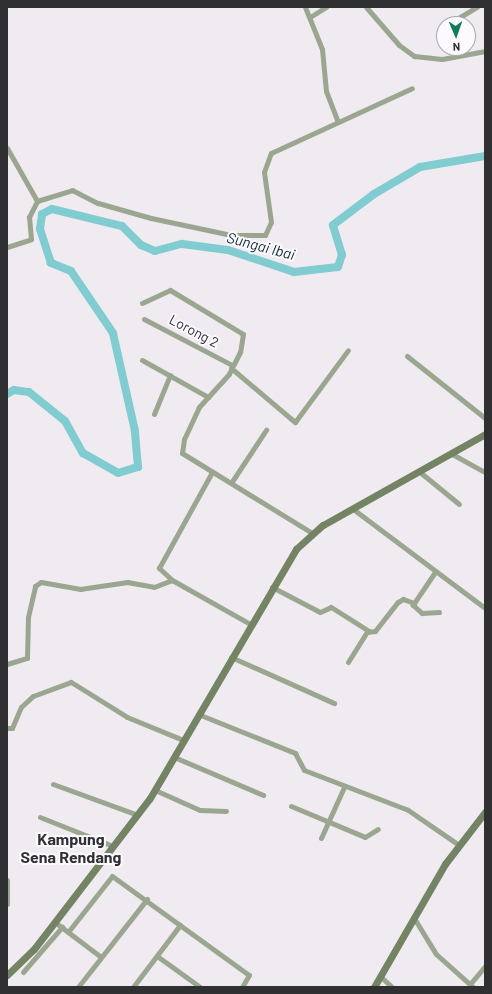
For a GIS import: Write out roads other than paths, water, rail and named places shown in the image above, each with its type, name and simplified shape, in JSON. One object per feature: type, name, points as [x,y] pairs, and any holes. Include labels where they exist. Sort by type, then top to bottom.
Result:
[{"type":"main road","points":[[7,975],[59,925],[113,846],[156,790],[271,587],[292,554],[312,533],[354,508],[421,473],[485,434]]},
{"type":"main road","points":[[374,987],[458,845],[485,812]]},
{"type":"street","points":[[305,7],[322,50],[326,91],[338,122]]},
{"type":"street","points":[[310,17],[326,7]]},
{"type":"street","points":[[366,7],[399,46],[414,56],[442,59],[485,51]]},
{"type":"street","points":[[462,16],[477,7]]},
{"type":"street","points":[[7,247],[32,236],[29,217],[37,201],[58,192],[78,191],[98,203],[145,216],[232,236],[257,237],[270,231],[271,222],[264,170],[272,152],[412,88]]},
{"type":"street","points":[[7,148],[37,201]]},
{"type":"street","points":[[142,303],[170,290],[240,331],[243,343],[232,367],[194,417],[181,448],[185,456],[312,533]]},
{"type":"street","name":"Lorong 2","points":[[144,319],[232,367],[294,422],[348,350]]},
{"type":"street","points":[[407,356],[485,418]]},
{"type":"street","points":[[142,360],[208,397]]},
{"type":"street","points":[[154,414],[170,375]]},
{"type":"street","points":[[230,483],[266,430]]},
{"type":"street","points":[[452,454],[485,472]]},
{"type":"street","points":[[212,472],[159,568],[172,580],[250,624]]},
{"type":"street","points":[[421,473],[459,504]]},
{"type":"street","points":[[354,508],[435,572],[485,608]]},
{"type":"street","points":[[414,603],[435,572]]},
{"type":"street","points":[[7,664],[27,658],[28,617],[38,583],[80,589],[133,582],[154,588],[172,580]]},
{"type":"street","points":[[271,587],[320,612],[331,607],[370,631],[376,631],[400,600],[414,603],[422,613],[439,612]]},
{"type":"street","points":[[348,662],[370,631]]},
{"type":"street","points":[[231,657],[334,703]]},
{"type":"street","points":[[7,728],[12,728],[21,707],[33,696],[71,682],[127,717],[183,740]]},
{"type":"street","points":[[198,714],[295,753],[302,768],[344,787],[412,812],[458,845]]},
{"type":"street","points":[[174,757],[263,795]]},
{"type":"street","points":[[54,784],[138,815]]},
{"type":"street","points":[[321,838],[344,787]]},
{"type":"street","points":[[156,790],[200,810],[226,811]]},
{"type":"street","points":[[291,806],[365,837],[378,829]]},
{"type":"street","points":[[40,817],[113,846]]},
{"type":"street","points":[[68,932],[110,876],[147,899],[249,975],[242,987]]},
{"type":"street","points":[[7,880],[7,904]]},
{"type":"street","points":[[78,987],[147,899]]},
{"type":"street","points":[[414,918],[436,954],[471,985],[485,966]]},
{"type":"street","points":[[23,972],[59,925],[101,957]]},
{"type":"street","points":[[133,987],[180,925]]},
{"type":"street","points":[[157,956],[200,987]]},
{"type":"street","points":[[380,976],[392,987]]},
{"type":"street","points":[[187,987],[192,981]]},
{"type":"waterway","name":"Sungai Ibai","points":[[7,394],[14,390],[29,392],[65,421],[83,453],[118,473],[138,467],[135,431],[113,333],[71,271],[51,263],[40,229],[42,214],[52,209],[122,226],[141,245],[155,251],[182,244],[228,250],[294,272],[338,267],[342,255],[333,225],[374,194],[420,167],[485,156]]},
{"type":"district","name":"Kampung Sena Rendang","points":[[71,848]]}]
